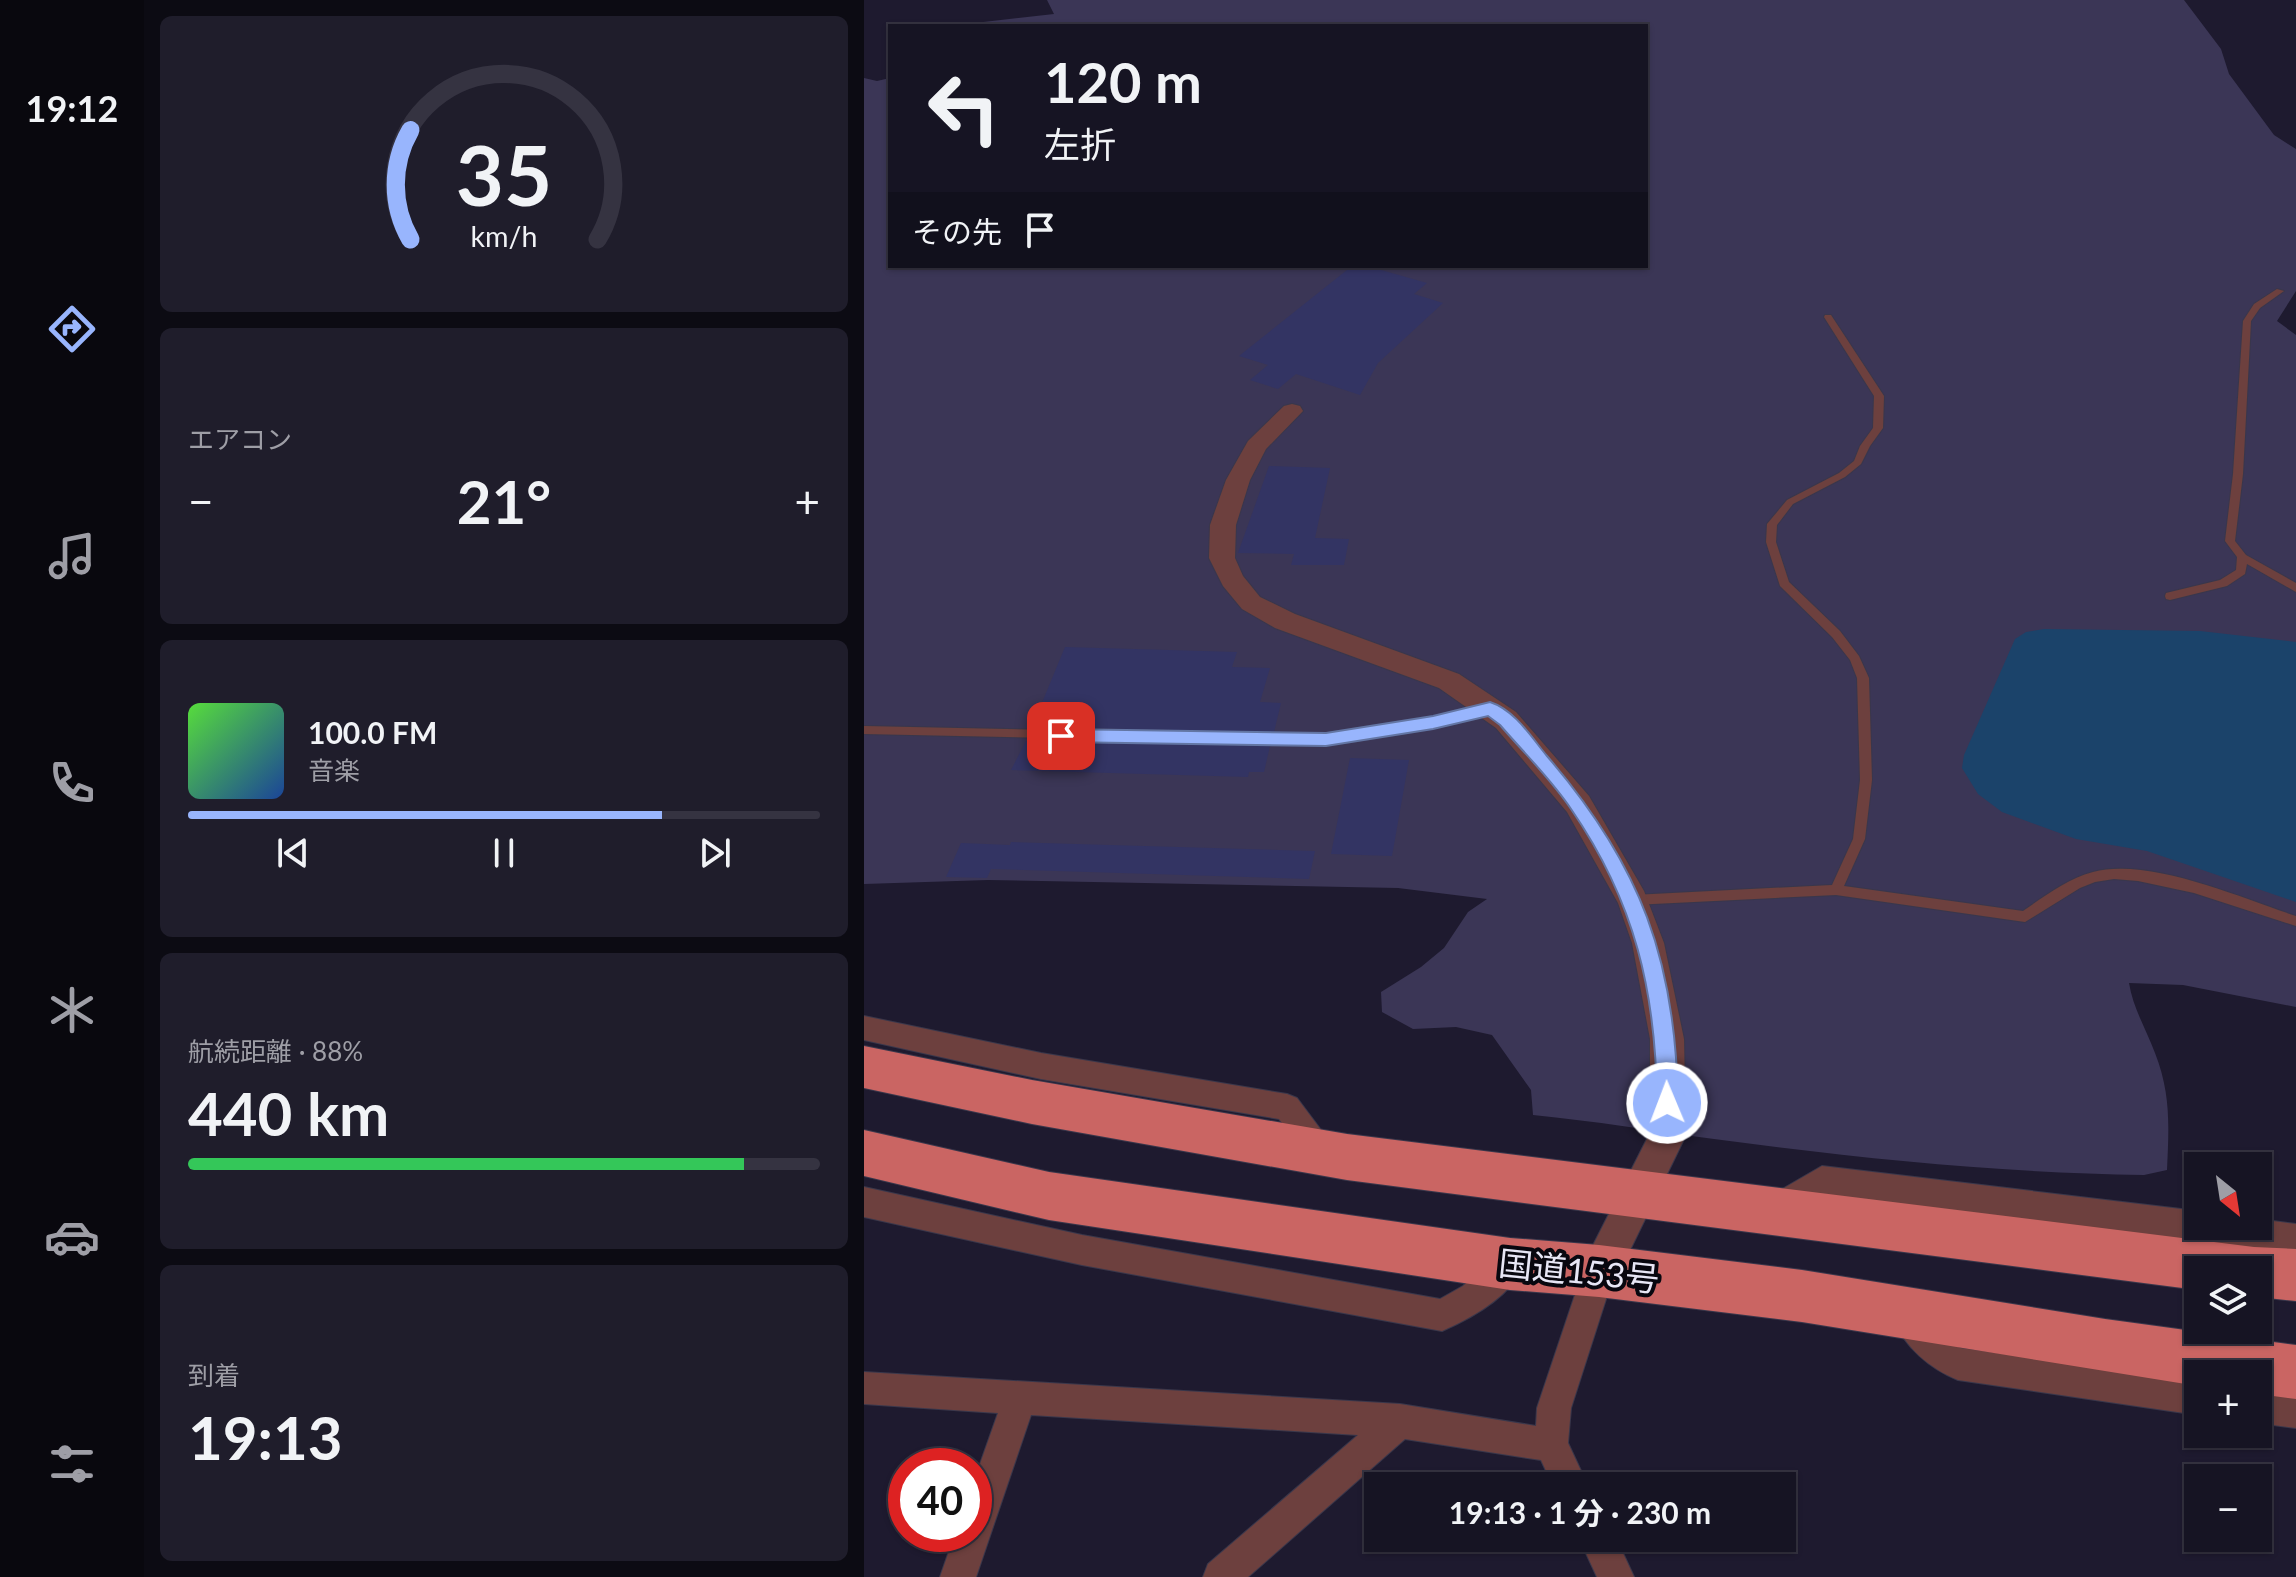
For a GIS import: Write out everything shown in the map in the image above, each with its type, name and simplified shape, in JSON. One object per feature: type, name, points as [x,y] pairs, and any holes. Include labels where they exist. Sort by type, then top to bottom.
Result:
[{"type":"highway","points":[[864,1067],[1032,1102],[1324,1153],[2184,1262]]},
{"type":"highway","name":"国道153号","points":[[864,1153],[1049,1196],[1510,1264],[1599,1271],[1802,1296],[2105,1346],[2296,1372]]},
{"type":"highway","points":[[2272,1272],[2296,1275]]},
{"type":"street","points":[[1292,411],[1256,446],[1238,480],[1223,525],[1222,558],[1232,580],[1251,603],[1285,621],[1449,681],[1506,720],[1578,804],[1633,900],[1648,943],[1667,1039],[1668,1135],[1599,1271],[1554,1408],[1551,1445],[1564,1472]]},
{"type":"street","points":[[864,1028],[1041,1066],[1287,1107],[1324,1153]]},
{"type":"street","points":[[1772,1212],[1822,1180],[2184,1224]]},
{"type":"street","points":[[864,1202],[1082,1250],[1442,1315],[1474,1297],[1510,1264]]},
{"type":"street","points":[[2272,1236],[2296,1239]]},
{"type":"street","points":[[1903,1312],[1942,1356],[1958,1364],[2184,1396]]},
{"type":"street","points":[[864,1388],[1400,1421],[1551,1445]]},
{"type":"street","points":[[992,1479],[1020,1397]]},
{"type":"street","points":[[2272,1408],[2296,1411]]},
{"type":"street","points":[[1221,1577],[1400,1421]]},
{"type":"street","points":[[958,1577],[967,1552]]},
{"type":"street","points":[[1604,1552],[1616,1577]]},
{"type":"lane","points":[[2280,291],[2257,306],[2247,321],[2238,474],[2230,541],[2242,557],[2296,588]]},
{"type":"lane","points":[[1828,317],[1879,396],[1878,428],[1858,462],[1842,475],[1790,502],[1772,524],[1771,542],[1784,583],[1836,634],[1855,659],[1863,678],[1866,780],[1859,839],[1836,890]]},
{"type":"lane","points":[[2170,596],[2223,583],[2241,572],[2242,557]]},
{"type":"lane","points":[[864,730],[1326,740],[1433,723],[1490,709]]},
{"type":"lane","points":[[1633,900],[1836,890],[2025,917],[2060,892],[2095,876],[2127,872],[2296,921]]},
{"type":"shaded area","points":[[1047,0],[2184,0],[2221,49],[2229,74],[2274,135],[2296,149],[2296,291],[2277,321],[2296,335],[2296,1007],[2183,985],[2129,983],[2164,1082],[2168,1124],[2167,1170],[2144,1175],[2090,1174],[1928,1163],[1767,1146],[1533,1115],[1531,1090],[1492,1035],[1456,1027],[1413,1029],[1382,1012],[1381,992],[1421,967],[1444,948],[1468,912],[1487,899],[1398,888],[988,880],[864,884],[864,78],[877,81],[888,78],[888,268],[1648,268],[1648,24],[966,24],[1054,14]]},
{"type":"water","points":[[2044,629],[2200,631],[2296,642],[2296,902],[2147,851],[2076,839],[2002,812],[1978,794],[1962,768],[1964,755],[2015,639],[2026,632]]},
{"type":"building","points":[[1349,268],[1374,268],[1427,283],[1414,294],[1443,303],[1378,363],[1360,395],[1296,374],[1278,389],[1250,380],[1268,365],[1239,356]]},
{"type":"building","points":[[1269,466],[1330,468],[1315,538],[1349,539],[1344,565],[1291,565],[1294,554],[1238,553]]},
{"type":"building","points":[[1065,647],[1237,652],[1232,667],[1270,668],[1260,702],[1281,703],[1274,732],[1032,727]]},
{"type":"building","points":[[1026,741],[1270,746],[1264,772],[1249,772],[1248,777],[1011,770]]},
{"type":"building","points":[[1350,758],[1409,760],[1392,856],[1331,854]]},
{"type":"building","points":[[1011,842],[1315,851],[1309,879],[991,869],[987,878],[946,877],[961,843],[1010,845]]},
{"type":"route","points":[[1061,736],[1326,740],[1433,723],[1490,709],[1506,720],[1578,804],[1633,900],[1648,943],[1667,1039],[1667,1103]]}]
